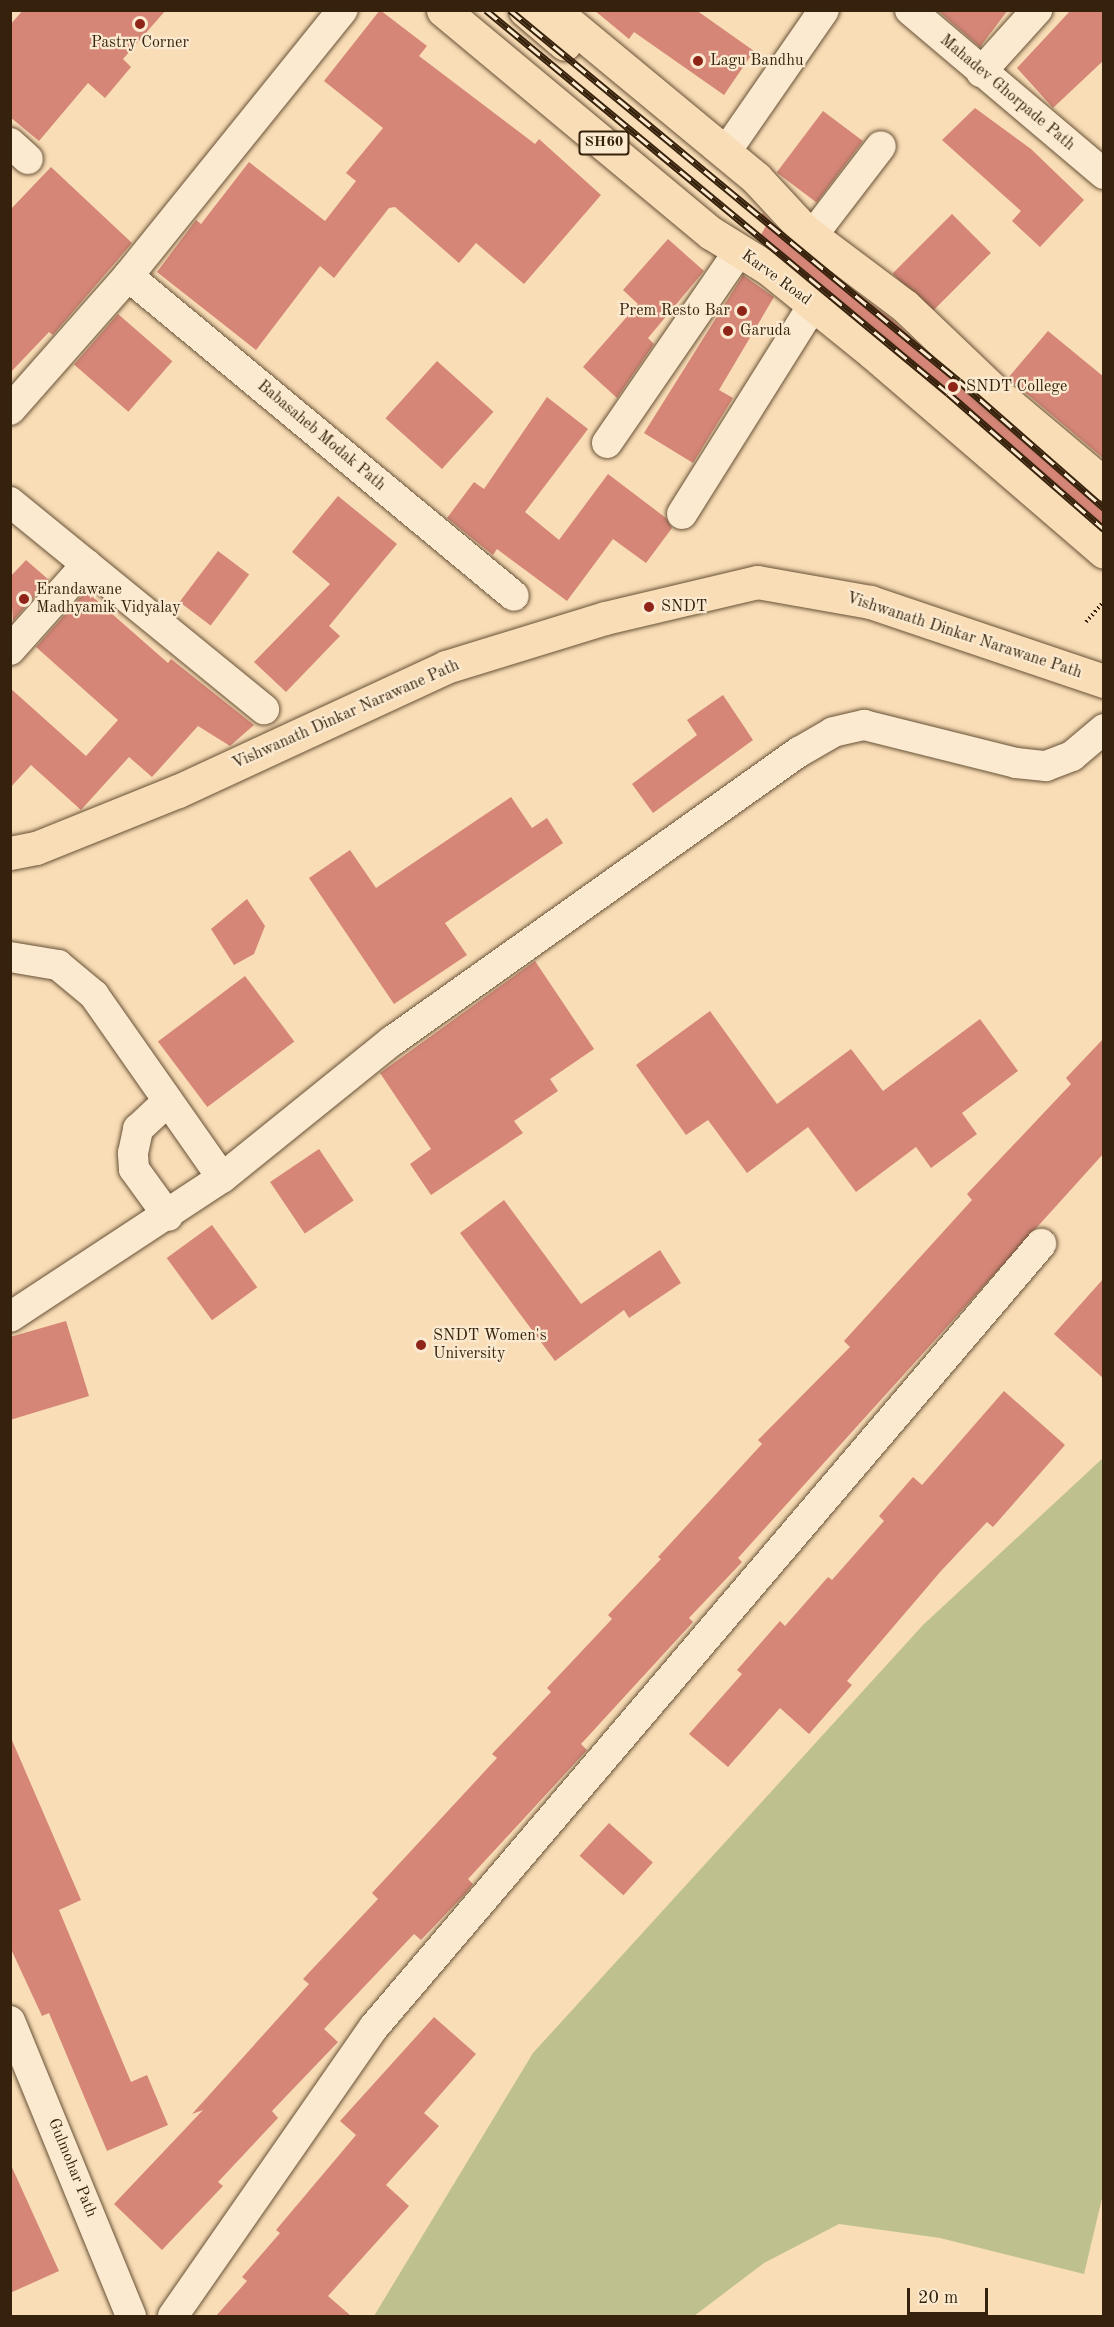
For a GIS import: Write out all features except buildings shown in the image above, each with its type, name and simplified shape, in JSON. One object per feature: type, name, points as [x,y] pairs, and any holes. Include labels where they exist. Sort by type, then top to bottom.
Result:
[{"type":"main road","name":"Karve Road","points":[[443,10],[711,232],[769,269],[813,305],[1104,552]]},
{"type":"main road","points":[[474,10],[724,217],[769,269]]},
{"type":"main road","points":[[525,10],[745,193],[808,233],[906,306],[996,393],[1104,484]]},
{"type":"main road","points":[[553,10],[756,178],[808,233]]},
{"type":"main road","name":"Vishwanath Dinkar Narawane Path","points":[[10,853],[36,848],[178,790],[446,667],[605,618],[757,582],[793,585],[870,602],[1104,681]]},
{"type":"street","points":[[10,410],[128,276],[343,10]]},
{"type":"street","points":[[725,153],[824,10]]},
{"type":"street","name":"Mahadev Ghorpade Path","points":[[910,10],[1104,174]]},
{"type":"street","points":[[981,72],[1037,10]]},
{"type":"street","points":[[808,233],[881,146]]},
{"type":"street","points":[[607,443],[739,250]]},
{"type":"street","name":"Babasaheb Modak Path","points":[[128,276],[514,596]]},
{"type":"street","points":[[682,514],[813,305]]},
{"type":"street","points":[[10,502],[264,709]]},
{"type":"street","points":[[10,650],[87,564]]},
{"type":"street","points":[[10,1317],[168,1216],[222,1178],[392,1041],[833,732],[864,725],[1046,766],[1072,756],[1104,729]]},
{"type":"street","points":[[10,957],[58,964],[94,995],[222,1178]]},
{"type":"street","points":[[168,1101],[138,1129],[133,1154],[135,1169],[168,1216]]},
{"type":"street","points":[[173,2316],[374,2027],[1041,1244]]},
{"type":"street","name":"Gulmohar Path","points":[[10,2021],[131,2316]]},
{"type":"path","points":[[1086,622],[1104,601]]},
{"type":"green space","points":[[1103,1458],[1104,2190],[1084,2274],[940,2238],[839,2224],[764,2263],[694,2316],[374,2316],[533,2053],[923,1625]]},
{"type":"railway","points":[[486,10],[948,393],[1104,529]]},
{"type":"railway","points":[[510,10],[959,381],[1104,508]]},
{"type":"place","name":"Pastry Corner","points":[[140,24]]},
{"type":"place","name":"Lagu Bandhu","points":[[698,61]]},
{"type":"place","name":"Prem Resto Bar","points":[[742,311]]},
{"type":"place","name":"Garuda","points":[[728,331]]},
{"type":"place","name":"SNDT College","points":[[953,387]]},
{"type":"place","name":"Erandawane Madhyamik Vidyalay","points":[[24,599]]},
{"type":"place","name":"SNDT","points":[[649,607]]},
{"type":"place","name":"SNDT Women's University","points":[[421,1345]]}]
